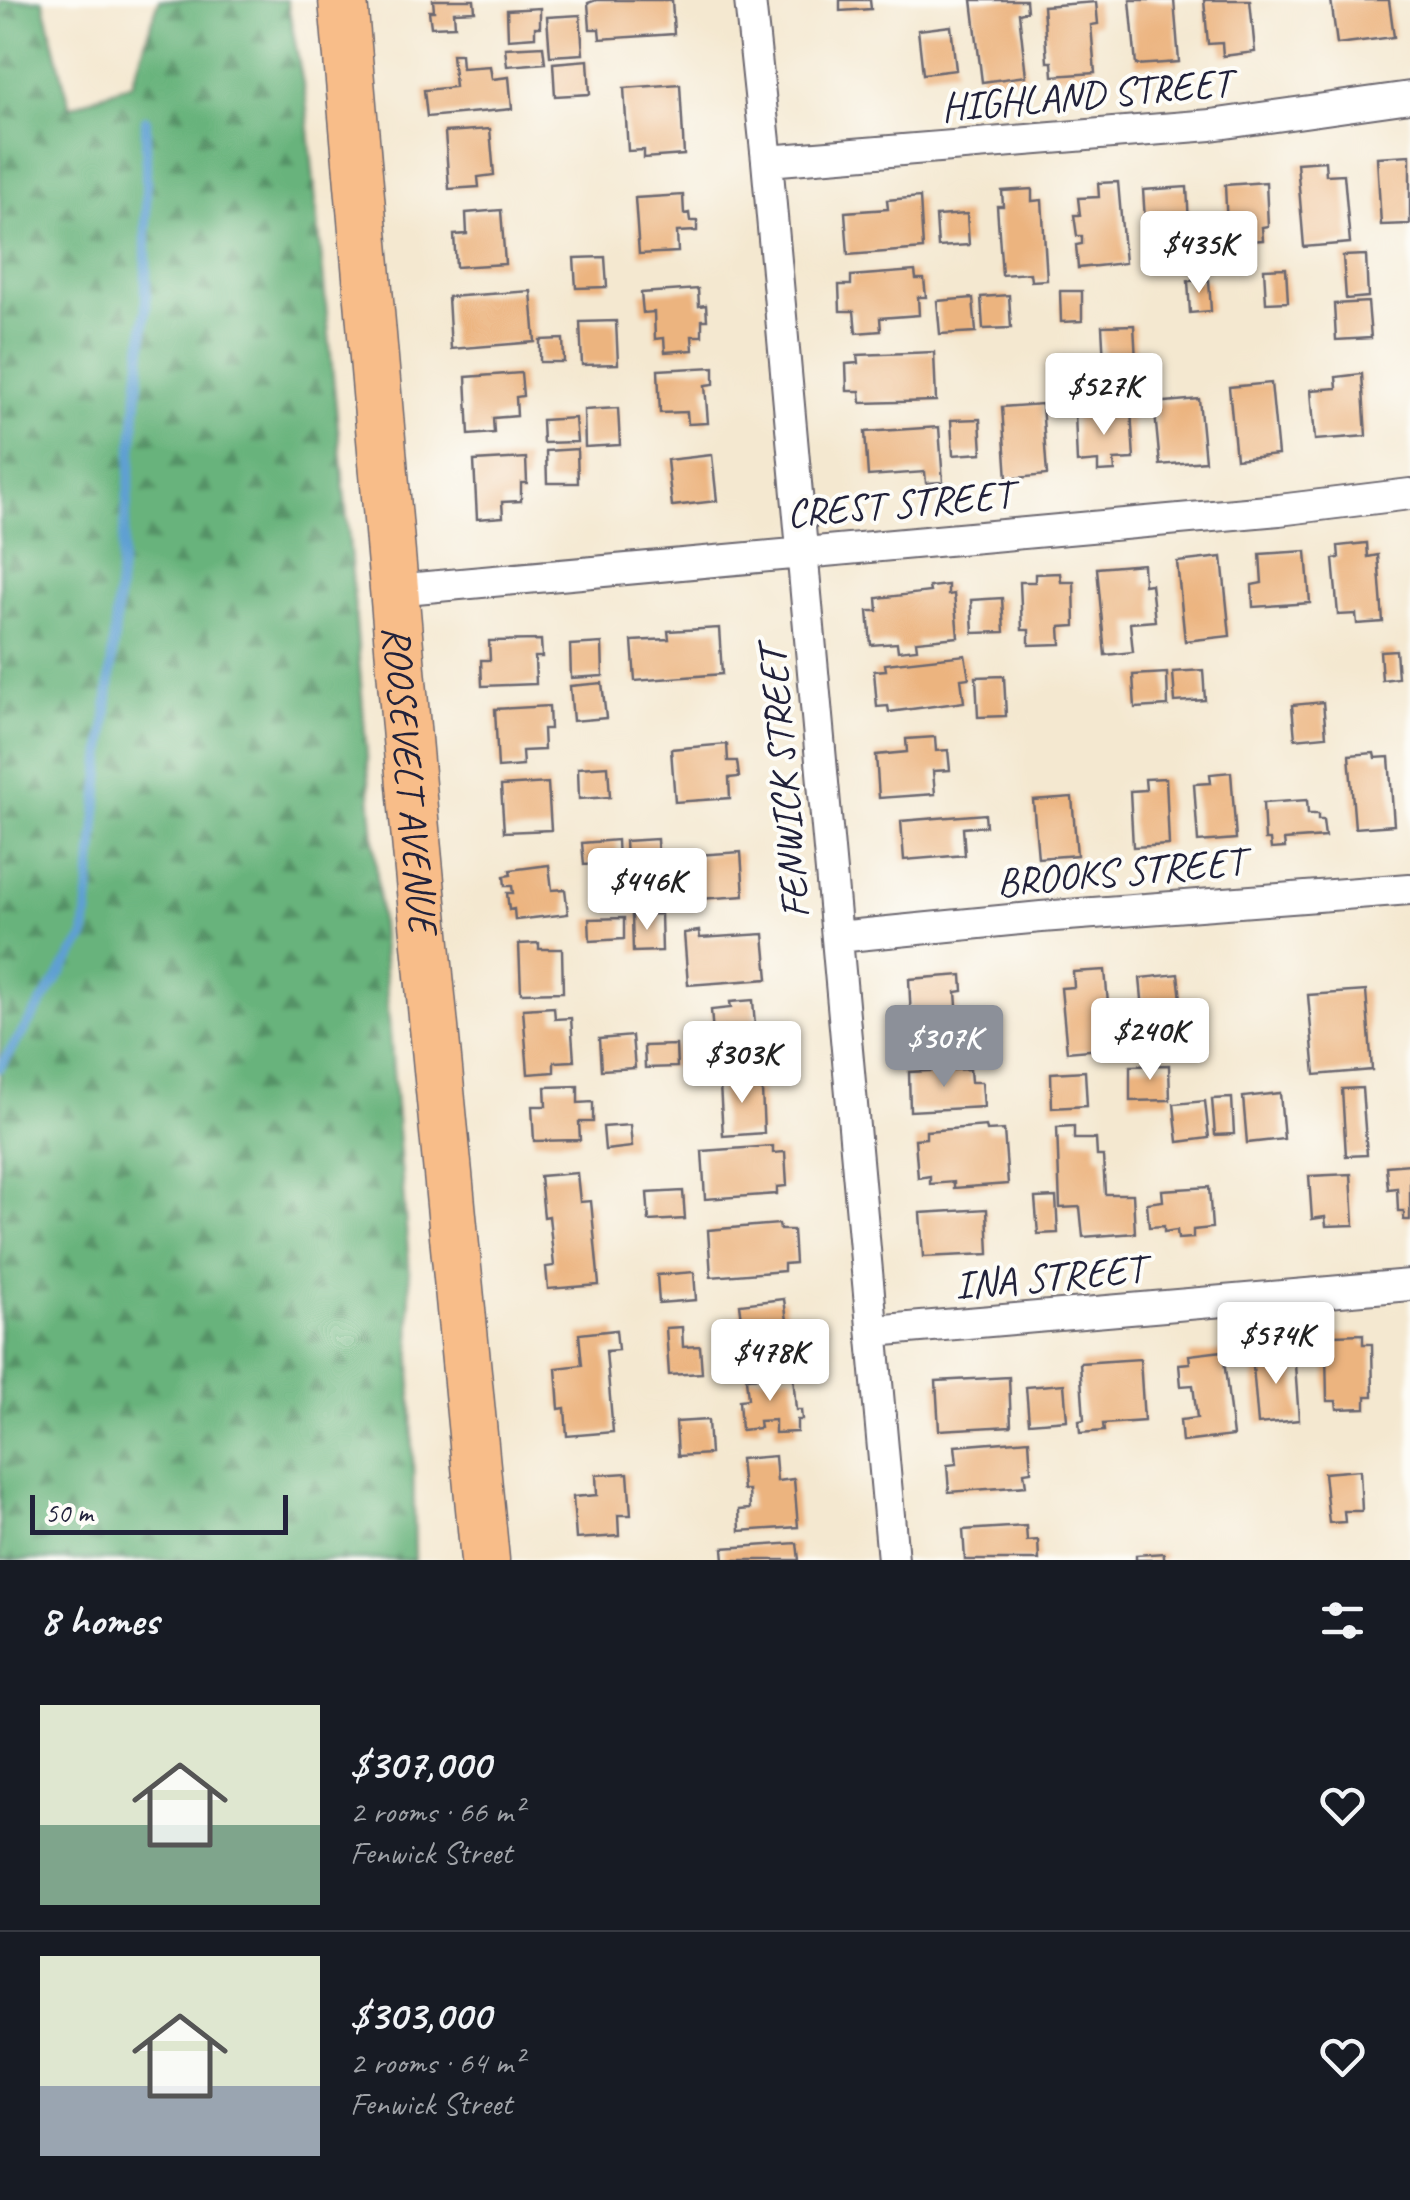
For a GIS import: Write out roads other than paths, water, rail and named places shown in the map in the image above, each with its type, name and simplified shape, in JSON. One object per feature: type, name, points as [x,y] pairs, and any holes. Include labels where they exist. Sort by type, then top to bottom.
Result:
[{"type":"main road","name":"ROOSEVELT AVENUE","points":[[343,0],[485,1560]]},
{"type":"street","name":"FENWICK STREET","points":[[750,0],[893,1560]]},
{"type":"street","name":"HIGHLAND STREET","points":[[767,161],[1211,125],[1410,96]]},
{"type":"street","name":"CREST STREET","points":[[394,590],[1279,510],[1410,494]]},
{"type":"street","name":"BROOKS STREET","points":[[837,937],[1040,916],[1410,889]]},
{"type":"street","name":"INA STREET","points":[[874,1331],[1410,1285]]},
{"type":"waterway","points":[[0,1067],[85,936],[146,308],[146,120]]}]
